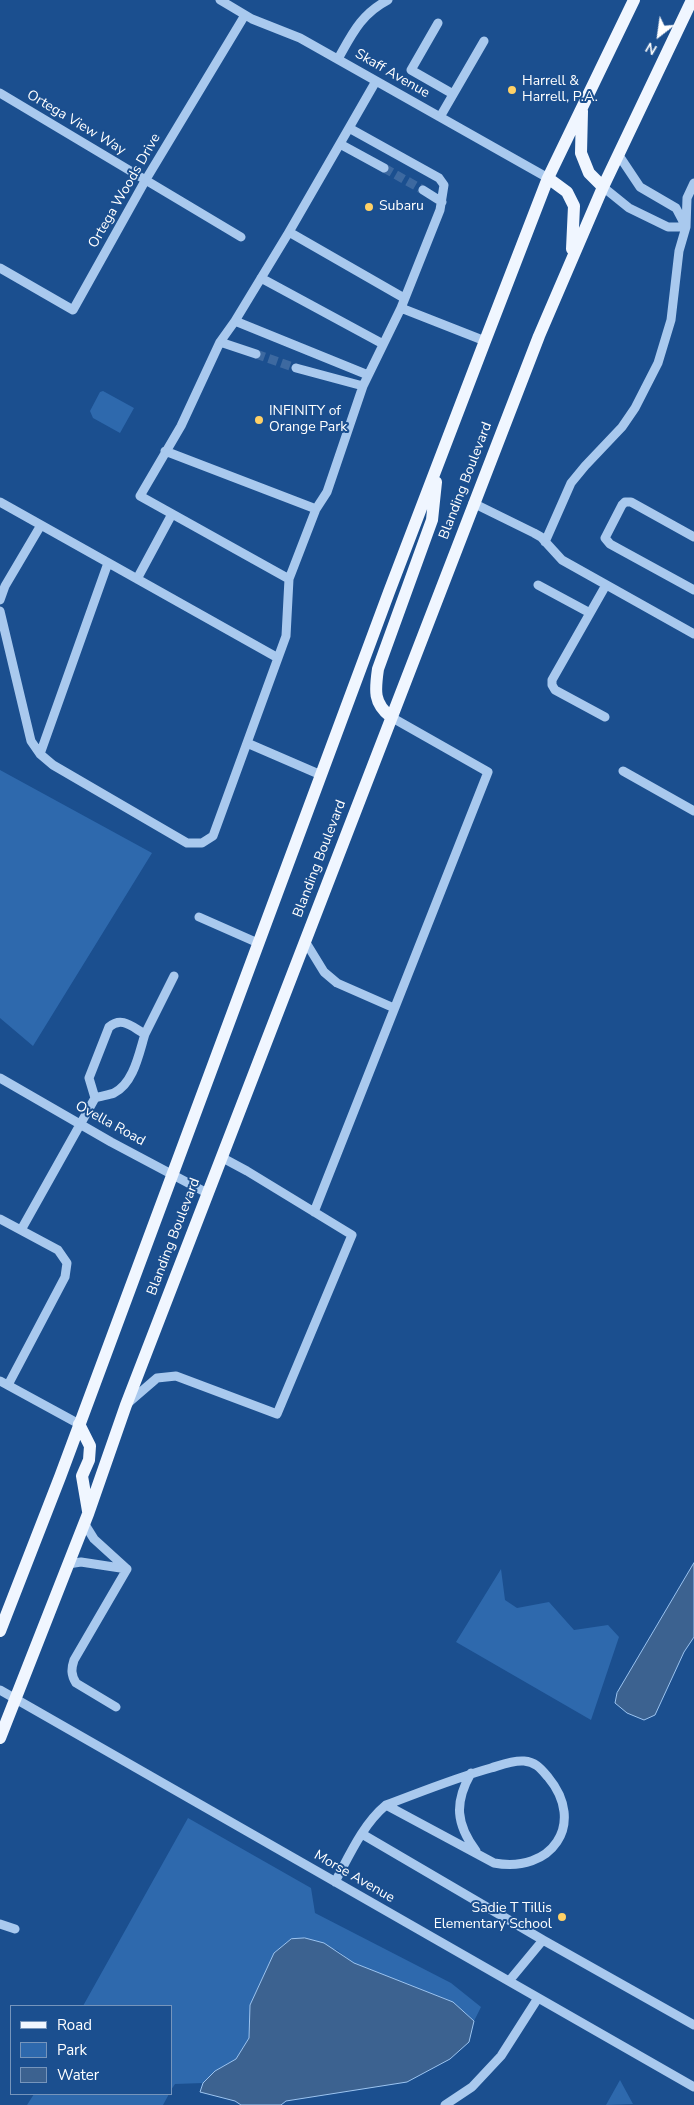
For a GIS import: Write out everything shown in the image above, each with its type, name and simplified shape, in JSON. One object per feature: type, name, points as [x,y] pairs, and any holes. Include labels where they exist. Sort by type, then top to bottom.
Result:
[{"type":"main road","name":"Blanding Boulevard","points":[[0,1631],[484,341],[548,178],[634,0]]},
{"type":"main road","name":"Blanding Boulevard","points":[[0,1738],[86,1519],[126,1405],[473,503],[572,257],[618,154],[692,0]]},
{"type":"main road","points":[[582,107],[581,152],[589,173],[603,187]]},
{"type":"main road","points":[[548,178],[567,192],[574,206],[572,257]]},
{"type":"main road","points":[[391,717],[382,710],[378,702],[376,688],[378,669],[432,520],[437,467]]},
{"type":"main road","points":[[79,1424],[90,1446],[88,1460],[82,1476],[86,1519]]},
{"type":"street","name":"Skaff Avenue","points":[[220,0],[245,15],[300,38],[548,178]]},
{"type":"street","points":[[338,59],[362,19],[373,8],[388,0]]},
{"type":"street","name":"Ortega Woods Drive","points":[[0,268],[73,310],[145,181],[245,15]]},
{"type":"street","points":[[438,23],[411,70],[453,94]]},
{"type":"street","points":[[440,117],[484,41]]},
{"type":"street","points":[[289,580],[140,496],[181,426],[220,342],[289,232],[376,81]]},
{"type":"street","name":"Ortega View Way","points":[[0,93],[241,237]]},
{"type":"street","points":[[0,611],[31,741],[40,754],[53,765],[187,843],[202,843],[213,836],[286,636],[289,580],[316,509],[328,492],[363,386],[400,308],[442,202],[444,185],[439,178],[349,128]]},
{"type":"street","points":[[340,144],[384,168]]},
{"type":"street","points":[[618,154],[640,187],[676,208],[690,229]]},
{"type":"street","points":[[545,542],[571,484],[626,422],[658,363],[671,320],[679,250],[690,229],[687,198],[694,183]]},
{"type":"street","points":[[603,187],[629,208],[668,227],[690,229]]},
{"type":"street","points":[[423,190],[442,202]]},
{"type":"street","points":[[289,232],[404,298]]},
{"type":"street","points":[[261,278],[383,344]]},
{"type":"street","points":[[400,308],[484,341]]},
{"type":"street","points":[[234,322],[368,374]]},
{"type":"street","points":[[220,342],[256,354]]},
{"type":"street","points":[[296,368],[363,386]]},
{"type":"street","points":[[165,451],[316,509]]},
{"type":"street","points":[[0,502],[278,658]]},
{"type":"street","points":[[694,537],[631,502],[625,502],[605,538],[610,544],[694,590]]},
{"type":"street","points":[[473,503],[534,533],[562,560],[694,634]]},
{"type":"street","points":[[137,579],[172,514]]},
{"type":"street","points":[[0,600],[5,586],[41,525]]},
{"type":"street","points":[[40,754],[108,563]]},
{"type":"street","points":[[538,585],[590,613]]},
{"type":"street","points":[[605,718],[556,690],[552,685],[552,680],[606,585]]},
{"type":"street","points":[[314,1212],[488,772],[391,717]]},
{"type":"street","points":[[247,743],[321,775]]},
{"type":"street","points":[[623,770],[694,811]]},
{"type":"street","points":[[200,917],[258,943]]},
{"type":"street","points":[[305,940],[324,972],[337,983],[394,1008]]},
{"type":"street","points":[[21,1230],[95,1098],[115,1092],[125,1084],[135,1067],[145,1034],[174,976]]},
{"type":"street","points":[[95,1098],[89,1078],[109,1027],[115,1022],[121,1022],[145,1034]]},
{"type":"street","name":"Ovella Road","points":[[0,1078],[207,1193]]},
{"type":"street","points":[[126,1405],[158,1378],[176,1376],[277,1414],[352,1235],[221,1157]]},
{"type":"street","points":[[0,1219],[58,1250],[67,1263],[65,1277],[4,1383],[79,1424]]},
{"type":"street","points":[[86,1519],[94,1539],[126,1569]]},
{"type":"street","points":[[68,1564],[81,1562],[126,1569]]},
{"type":"street","points":[[116,1707],[76,1683],[71,1668],[126,1569]]},
{"type":"street","name":"Morse Avenue","points":[[0,1690],[694,2087]]},
{"type":"street","points":[[334,1882],[362,1834],[386,1804],[471,1773],[521,1761],[538,1765],[553,1783],[563,1803],[565,1812],[563,1829],[554,1846],[535,1861],[512,1865],[494,1863],[386,1804]]},
{"type":"street","points":[[471,1773],[460,1801],[459,1817],[464,1834],[478,1854]]},
{"type":"street","points":[[362,1834],[543,1940],[694,2025]]},
{"type":"street","points":[[0,1924],[15,1929]]},
{"type":"street","points":[[509,1981],[543,1940]]},
{"type":"street","points":[[445,2105],[472,2087],[501,2056],[538,1998]]},
{"type":"green space","points":[[103,391],[134,408],[120,433],[93,418],[90,411],[100,392]]},
{"type":"green space","points":[[0,770],[152,853],[33,1046],[0,1018]]},
{"type":"green space","points":[[501,1569],[505,1600],[517,1608],[549,1602],[574,1630],[608,1625],[619,1637],[591,1720],[456,1642]]},
{"type":"green space","points":[[188,1818],[311,1888],[315,1913],[451,1983],[481,2007],[474,2021],[453,2002],[353,1963],[337,1950],[291,1939],[274,1953],[250,2005],[249,2038],[236,2059],[215,2071],[203,2083],[175,2084],[172,2088],[172,2005],[84,2005]]},
{"type":"green space","points":[[620,2080],[633,2104],[606,2105]]},
{"type":"green space","points":[[33,2095],[168,2095],[163,2105],[27,2105]]},
{"type":"water","points":[[694,1563],[694,1637],[684,1652],[655,1715],[644,1720],[627,1713],[615,1703],[617,1693]]},
{"type":"water","points":[[305,1938],[324,1943],[354,1963],[453,2002],[474,2021],[469,2042],[450,2059],[407,2082],[286,2101],[281,2105],[241,2105],[235,2101],[200,2092],[203,2083],[215,2071],[236,2059],[249,2038],[250,2005],[274,1953],[291,1939]]},
{"type":"tunnel","points":[[384,168],[423,190]]},
{"type":"tunnel","points":[[256,354],[296,368]]},
{"type":"place","name":"Harrell & Harrell, P.A.","points":[[512,90]]},
{"type":"place","name":"Subaru","points":[[369,207]]},
{"type":"place","name":"INFINITY of Orange Park","points":[[259,420]]},
{"type":"place","name":"Sadie T Tillis Elementary School","points":[[562,1917]]}]
